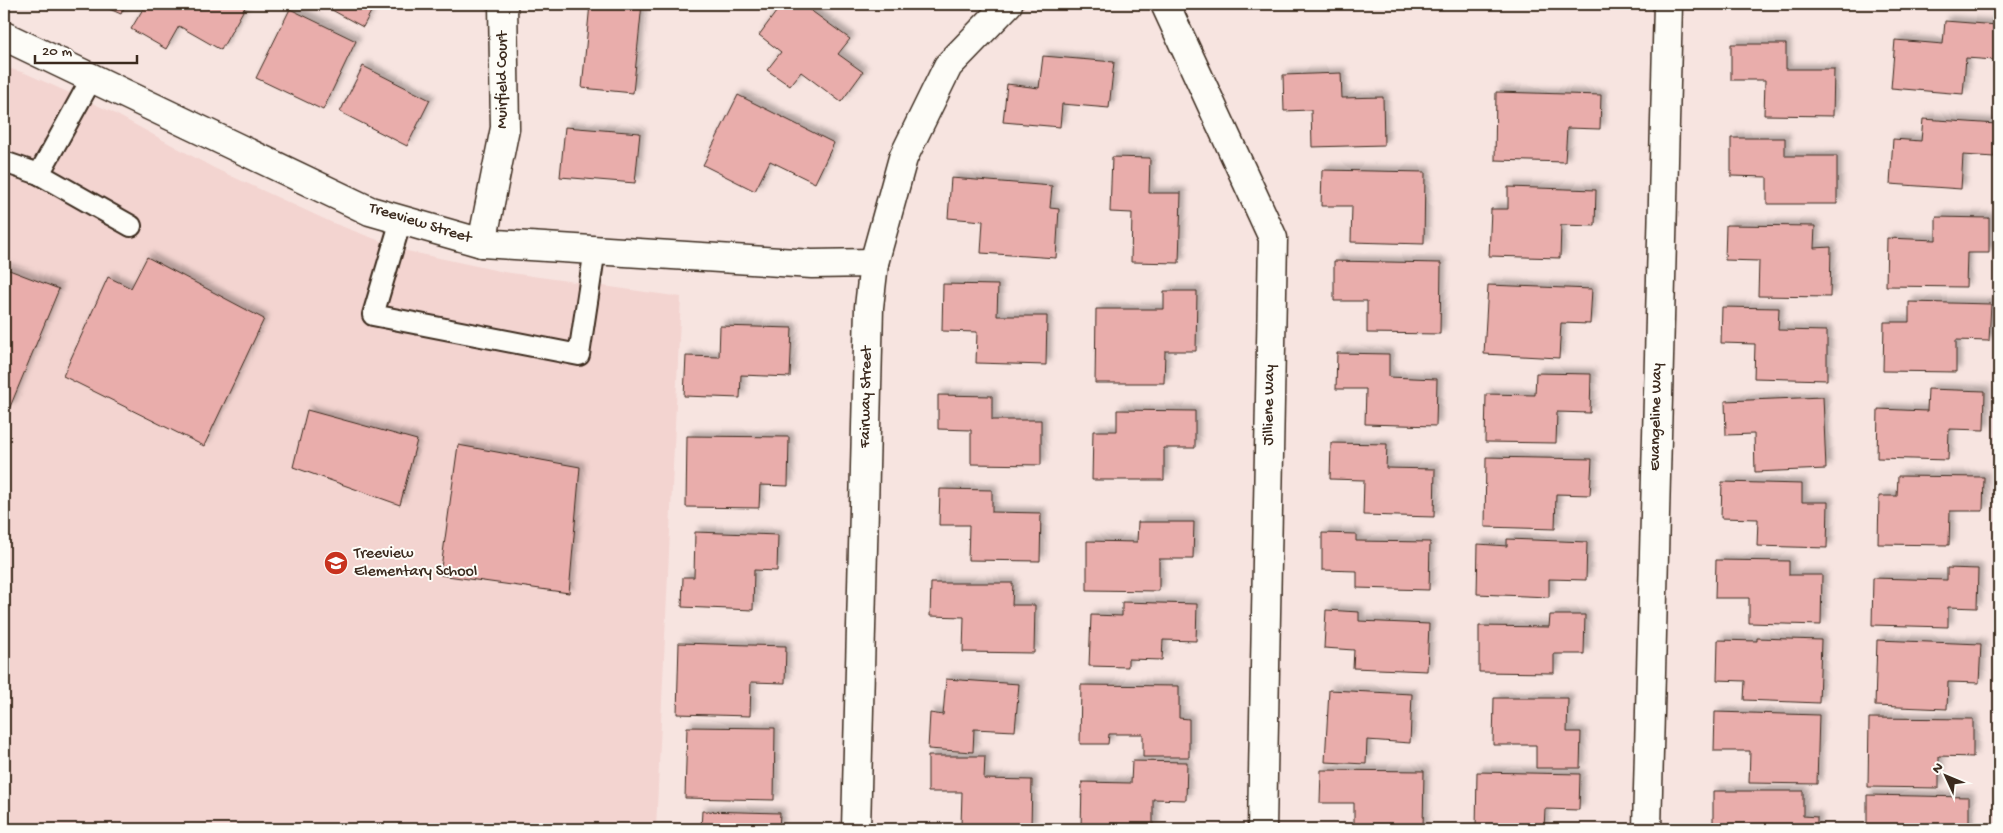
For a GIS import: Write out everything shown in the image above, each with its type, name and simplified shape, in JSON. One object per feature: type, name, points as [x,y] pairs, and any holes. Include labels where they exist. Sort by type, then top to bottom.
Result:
[{"type":"street","name":"Muirfield Court","points":[[482,243],[505,128],[504,4]]},
{"type":"street","name":"Fairway Street","points":[[856,829],[869,306],[874,263],[903,158],[948,66],[1008,4]]},
{"type":"street","name":"Jilliene Way","points":[[1165,4],[1273,238],[1262,829]]},
{"type":"street","name":"Evangeline Way","points":[[1647,829],[1668,4]]},
{"type":"street","name":"Treeview Street","points":[[4,36],[370,210],[482,243],[812,264],[874,263]]},
{"type":"lane","points":[[39,174],[92,78]]},
{"type":"lane","points":[[4,162],[39,174],[131,226]]},
{"type":"lane","points":[[401,220],[373,315],[579,355],[595,249]]},
{"type":"shaded area","name":"Treeview Elementary School","points":[[4,67],[25,73],[110,111],[214,168],[333,223],[407,251],[504,272],[681,297],[656,829],[4,829]]},
{"type":"building","points":[[98,4],[126,4],[121,14]]},
{"type":"building","points":[[146,4],[247,4],[221,50],[179,26],[166,49],[131,29]]},
{"type":"building","points":[[321,4],[375,4],[363,27]]},
{"type":"building","points":[[590,4],[642,4],[633,93],[582,88]]},
{"type":"building","points":[[782,4],[802,4],[850,39],[838,54],[863,72],[841,102],[801,72],[790,86],[767,70],[781,52],[759,35]]},
{"type":"building","points":[[290,9],[356,41],[323,110],[256,78]]},
{"type":"building","points":[[1945,21],[1997,25],[1994,60],[1966,58],[1963,94],[1891,88],[1895,40],[1943,44]]},
{"type":"building","points":[[1731,44],[1786,44],[1786,69],[1834,69],[1833,116],[1764,115],[1765,80],[1731,80]]},
{"type":"building","points":[[1043,56],[1114,62],[1109,108],[1062,104],[1060,127],[1003,122],[1007,84],[1039,88]]},
{"type":"building","points":[[363,66],[430,100],[407,146],[340,112]]},
{"type":"building","points":[[1341,73],[1342,98],[1383,97],[1384,145],[1312,147],[1311,110],[1284,111],[1283,75]]},
{"type":"building","points":[[1496,92],[1601,95],[1600,129],[1567,128],[1565,162],[1495,160]]},
{"type":"building","points":[[738,95],[834,143],[815,183],[770,161],[755,191],[703,165]]},
{"type":"building","points":[[1923,119],[1997,124],[1994,157],[1963,155],[1961,189],[1890,184],[1893,139],[1921,141]]},
{"type":"building","points":[[565,127],[640,133],[635,183],[560,177]]},
{"type":"building","points":[[1731,138],[1785,138],[1785,156],[1837,156],[1837,204],[1767,204],[1767,177],[1731,176]]},
{"type":"building","points":[[1112,157],[1150,158],[1149,193],[1181,193],[1179,263],[1131,262],[1132,213],[1110,212]]},
{"type":"building","points":[[1322,170],[1425,172],[1424,244],[1351,242],[1352,206],[1321,206]]},
{"type":"building","points":[[951,178],[1052,186],[1050,208],[1059,209],[1056,258],[981,253],[983,221],[948,218]]},
{"type":"building","points":[[1508,187],[1596,190],[1595,226],[1561,225],[1560,258],[1489,256],[1491,209],[1508,209]]},
{"type":"building","points":[[1936,217],[1989,218],[1989,253],[1967,253],[1966,287],[1886,286],[1887,238],[1936,240]]},
{"type":"building","points":[[1726,225],[1815,226],[1814,248],[1831,247],[1830,297],[1758,296],[1759,261],[1725,260]]},
{"type":"building","points":[[147,257],[264,319],[204,446],[63,376],[108,277],[131,288]]},
{"type":"building","points":[[1334,261],[1441,263],[1440,334],[1367,333],[1367,301],[1334,301]]},
{"type":"building","points":[[4,268],[59,289],[10,407],[4,404]]},
{"type":"building","points":[[943,284],[998,285],[997,316],[1047,316],[1046,365],[976,363],[977,332],[942,331]]},
{"type":"building","points":[[1488,285],[1592,289],[1590,324],[1561,323],[1559,358],[1484,354]]},
{"type":"building","points":[[1164,291],[1197,291],[1196,351],[1165,351],[1164,383],[1095,383],[1096,309],[1164,309]]},
{"type":"building","points":[[1909,302],[1991,304],[1989,341],[1956,340],[1956,372],[1883,371],[1884,322],[1909,322]]},
{"type":"building","points":[[1722,307],[1779,308],[1778,330],[1827,331],[1827,380],[1754,378],[1755,344],[1721,343]]},
{"type":"building","points":[[720,326],[792,328],[790,377],[741,375],[740,398],[684,396],[686,356],[719,357]]},
{"type":"building","points":[[1337,353],[1389,354],[1389,377],[1437,379],[1436,426],[1365,424],[1366,389],[1336,389]]},
{"type":"building","points":[[1536,373],[1591,374],[1590,413],[1557,412],[1556,443],[1485,442],[1486,394],[1535,395]]},
{"type":"building","points":[[1928,389],[1985,391],[1984,430],[1949,429],[1948,460],[1877,458],[1878,409],[1927,411]]},
{"type":"building","points":[[938,395],[992,396],[992,420],[1041,420],[1041,465],[971,464],[971,430],[938,429]]},
{"type":"building","points":[[1823,397],[1826,469],[1755,472],[1754,434],[1726,435],[1725,401]]},
{"type":"building","points":[[307,410],[417,440],[400,505],[293,467]]},
{"type":"building","points":[[1117,410],[1195,411],[1195,448],[1164,448],[1164,480],[1092,480],[1093,431],[1117,431]]},
{"type":"building","points":[[687,436],[789,437],[788,486],[760,485],[759,508],[686,507]]},
{"type":"building","points":[[1331,443],[1387,444],[1386,468],[1435,469],[1434,517],[1363,515],[1364,480],[1330,479]]},
{"type":"building","points":[[458,445],[580,467],[569,593],[440,575]]},
{"type":"building","points":[[1486,457],[1592,459],[1590,495],[1556,494],[1555,529],[1485,527]]},
{"type":"building","points":[[1898,476],[1984,477],[1983,511],[1950,511],[1949,545],[1878,544],[1879,496],[1897,496]]},
{"type":"building","points":[[1722,482],[1802,484],[1802,502],[1828,502],[1827,548],[1757,546],[1758,519],[1721,518]]},
{"type":"building","points":[[940,489],[992,490],[992,512],[1041,513],[1040,561],[968,560],[969,525],[939,525]]},
{"type":"building","points":[[1138,522],[1194,522],[1193,559],[1159,559],[1159,591],[1087,590],[1087,541],[1137,542]]},
{"type":"building","points":[[695,532],[778,535],[777,571],[754,570],[753,610],[682,607],[683,577],[694,577]]},
{"type":"building","points":[[1322,533],[1356,534],[1356,541],[1430,542],[1429,590],[1357,588],[1357,571],[1322,570]]},
{"type":"building","points":[[1507,539],[1587,542],[1586,580],[1549,579],[1549,597],[1477,594],[1478,544],[1507,546]]},
{"type":"building","points":[[1716,560],[1789,561],[1789,575],[1822,575],[1821,625],[1749,623],[1749,598],[1715,598]]},
{"type":"building","points":[[1947,568],[1978,569],[1977,608],[1948,607],[1948,627],[1872,625],[1873,578],[1947,580]]},
{"type":"building","points":[[931,583],[1013,583],[1012,605],[1035,605],[1034,653],[963,652],[964,617],[930,616]]},
{"type":"building","points":[[1122,602],[1197,604],[1196,641],[1163,640],[1162,660],[1128,659],[1128,667],[1089,666],[1091,615],[1122,616]]},
{"type":"building","points":[[1326,610],[1359,612],[1359,621],[1429,624],[1427,671],[1353,668],[1354,650],[1324,648]]},
{"type":"building","points":[[1550,615],[1585,615],[1584,654],[1554,654],[1554,673],[1479,672],[1479,626],[1549,627]]},
{"type":"building","points":[[1757,638],[1821,640],[1819,703],[1744,700],[1745,681],[1717,680],[1718,640],[1757,641]]},
{"type":"building","points":[[1877,640],[1981,644],[1979,683],[1948,682],[1947,709],[1875,706]]},
{"type":"building","points":[[679,643],[786,646],[785,683],[751,682],[750,716],[677,714]]},
{"type":"building","points":[[946,679],[1019,684],[1015,731],[974,729],[973,752],[928,749],[930,713],[943,715]]},
{"type":"building","points":[[1081,685],[1179,686],[1179,718],[1189,719],[1189,757],[1143,757],[1143,734],[1109,734],[1108,744],[1080,744]]},
{"type":"building","points":[[1329,690],[1412,694],[1410,743],[1367,740],[1366,764],[1325,762]]},
{"type":"building","points":[[1494,698],[1568,698],[1567,732],[1581,732],[1580,768],[1536,768],[1536,745],[1493,745]]},
{"type":"building","points":[[1715,712],[1819,715],[1817,784],[1749,783],[1750,751],[1714,751]]},
{"type":"building","points":[[1869,718],[1973,719],[1973,757],[1939,756],[1939,788],[1868,787]]},
{"type":"building","points":[[687,727],[775,728],[774,800],[685,798]]},
{"type":"building","points":[[928,756],[985,756],[984,779],[1032,780],[1031,827],[961,826],[962,792],[928,792]]},
{"type":"building","points":[[1132,761],[1187,762],[1186,800],[1153,799],[1153,829],[1081,829],[1082,782],[1131,783]]},
{"type":"building","points":[[1321,770],[1424,771],[1423,829],[1354,829],[1354,803],[1320,803]]},
{"type":"building","points":[[1477,772],[1580,774],[1579,810],[1545,809],[1544,829],[1476,829]]},
{"type":"building","points":[[1713,791],[1803,791],[1803,816],[1817,817],[1817,829],[1713,827]]},
{"type":"building","points":[[1867,795],[1969,797],[1969,829],[1867,829]]},
{"type":"building","points":[[702,811],[780,813],[779,829],[701,829]]},
{"type":"place","name":"Treeview Elementary School","points":[[336,563]]}]
